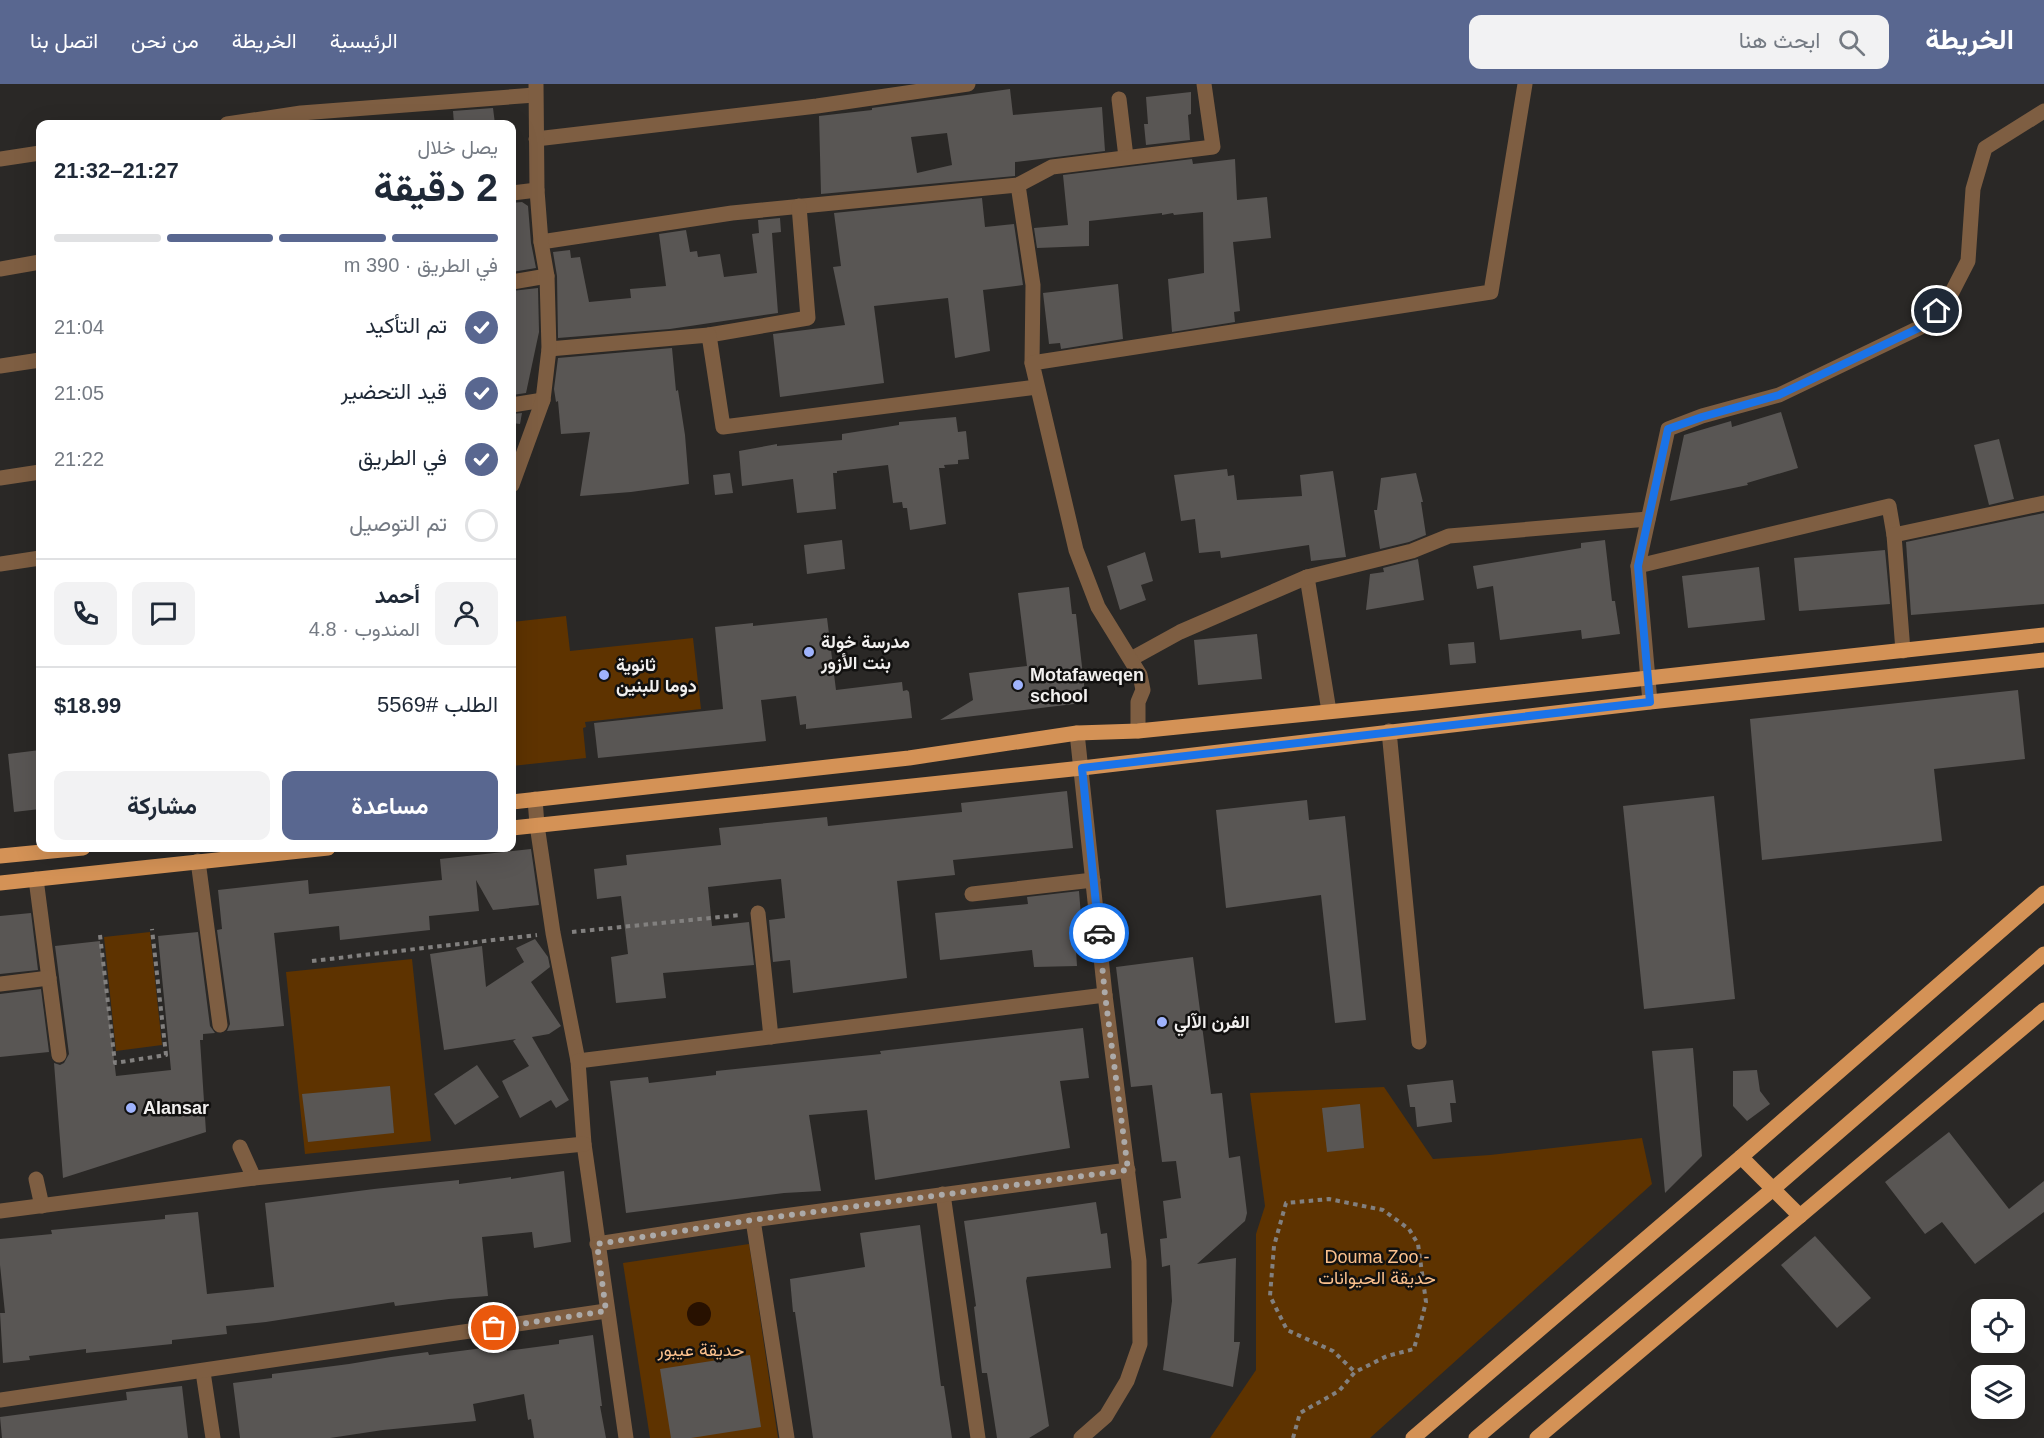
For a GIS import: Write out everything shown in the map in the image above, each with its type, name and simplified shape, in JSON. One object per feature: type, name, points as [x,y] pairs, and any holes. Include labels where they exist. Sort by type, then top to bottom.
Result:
[{"type":"main road","points":[[516,801],[909,758],[1077,733],[1138,731],[2044,635]]},
{"type":"main road","points":[[516,828],[1082,768],[1389,731],[2044,660]]},
{"type":"main road","points":[[0,856],[42,852]]},
{"type":"main road","points":[[0,883],[288,852]]},
{"type":"main road","points":[[1413,1438],[2044,893]]},
{"type":"main road","points":[[1476,1438],[1773,1189],[2044,954]]},
{"type":"main road","points":[[1537,1438],[2044,1010]]},
{"type":"main road","points":[[1741,1157],[1800,1216]]},
{"type":"street","points":[[536,139],[805,107],[968,84]]},
{"type":"street","points":[[541,242],[732,213],[1018,185],[1052,167],[1213,147],[1204,84]]},
{"type":"street","points":[[1032,363],[1491,292],[1525,84]]},
{"type":"street","points":[[254,120],[535,89],[537,190],[541,242],[547,276],[549,349],[543,400],[516,473]]},
{"type":"street","points":[[1119,99],[1126,157]]},
{"type":"street","points":[[1650,702],[1638,566],[1668,429],[1779,395],[1923,326],[1950,296],[1968,261],[1973,189],[1985,148],[2044,111]]},
{"type":"street","points":[[0,159],[36,154]]},
{"type":"street","points":[[1018,185],[1033,285],[1032,363],[1037,387],[1076,550],[1098,607],[1140,675],[1143,690],[1138,702],[1138,731]]},
{"type":"street","points":[[516,193],[537,190]]},
{"type":"street","points":[[549,349],[709,335],[808,318],[799,206]]},
{"type":"street","points":[[0,269],[36,263]]},
{"type":"street","points":[[516,281],[547,276]]},
{"type":"street","points":[[709,335],[723,427],[1037,387]]},
{"type":"street","points":[[0,366],[36,361]]},
{"type":"street","points":[[516,404],[543,400]]},
{"type":"street","points":[[0,478],[36,473]]},
{"type":"street","points":[[1894,535],[2044,503]]},
{"type":"street","points":[[1638,566],[1889,506],[1894,535],[1903,651]]},
{"type":"street","points":[[1131,659],[1180,632],[1306,578],[1412,551],[1449,536],[1648,519]]},
{"type":"street","points":[[0,564],[36,559]]},
{"type":"street","points":[[1306,578],[1329,711]]},
{"type":"street","points":[[1389,731],[1419,1042]]},
{"type":"street","points":[[1077,733],[1105,995],[1139,1262],[1140,1344],[1127,1381],[1107,1416],[1081,1438]]},
{"type":"street","points":[[535,799],[553,933],[578,1061],[584,1144],[606,1311],[626,1438]]},
{"type":"street","points":[[198,861],[220,1025]]},
{"type":"street","points":[[36,879],[59,1055]]},
{"type":"street","points":[[972,894],[1093,880]]},
{"type":"street","points":[[758,913],[771,1037]]},
{"type":"street","points":[[0,984],[49,978]]},
{"type":"street","points":[[578,1061],[1105,995]]},
{"type":"street","points":[[0,1211],[254,1178],[584,1144]]},
{"type":"street","points":[[240,1147],[254,1178]]},
{"type":"street","points":[[597,1244],[753,1220],[1128,1170]]},
{"type":"street","points":[[36,1179],[42,1206]]},
{"type":"street","points":[[943,1194],[978,1438]]},
{"type":"street","points":[[753,1220],[787,1438]]},
{"type":"street","points":[[0,1400],[606,1311]]},
{"type":"street","points":[[203,1372],[213,1438]]},
{"type":"path","points":[[312,961],[553,933],[758,913]]},
{"type":"path","points":[[100,935],[115,1063],[166,1055],[152,929]]},
{"type":"path","points":[[1293,1438],[1300,1413],[1339,1391],[1355,1372],[1387,1356],[1414,1349],[1426,1302],[1418,1244],[1409,1229],[1383,1210],[1329,1199],[1286,1203],[1274,1246],[1270,1296],[1287,1330],[1333,1351],[1355,1372]]},
{"type":"green space","name":"ثانوية دوما للبنين","points":[[566,616],[570,651],[693,638],[701,709],[585,722],[586,727],[583,728],[586,758],[516,766],[516,622]]},
{"type":"green space","points":[[150,932],[162,1045],[116,1051],[104,937]]},
{"type":"green space","points":[[412,959],[431,1141],[305,1154],[286,972]]},
{"type":"green space","name":"Douma Zoo - حديقة الحيوانات","points":[[1384,1087],[1433,1159],[1642,1138],[1652,1184],[1370,1438],[1210,1438],[1256,1370],[1256,1234],[1265,1206],[1250,1093]]},
{"type":"green space","name":"حديقة عيبور","points":[[749,1244],[778,1438],[650,1438],[623,1263]]},
{"type":"shaded area","points":[[699,1302],[708,1305],[711,1314],[708,1323],[699,1326],[690,1323],[687,1314],[690,1305]]},
{"type":"building","points":[[1010,89],[1013,115],[1102,107],[1105,151],[1015,162],[1015,176],[821,194],[819,116],[872,110],[872,108]],"holes":[[[947,133],[952,165],[917,173],[911,137]]]},
{"type":"building","points":[[1191,92],[1191,114],[1188,115],[1190,140],[1146,145],[1144,124],[1148,124],[1146,97]]},
{"type":"building","points":[[493,108],[494,120],[454,120],[453,111]]},
{"type":"building","points":[[1192,159],[1193,164],[1235,159],[1237,200],[1267,197],[1271,238],[1233,242],[1240,311],[1234,312],[1235,322],[1172,332],[1168,279],[1204,273],[1203,212],[1174,215],[1173,213],[1162,215],[1162,213],[1089,221],[1089,246],[1037,248],[1034,228],[1068,225],[1063,175]]},
{"type":"building","points":[[982,198],[985,227],[1014,224],[1023,285],[983,290],[990,351],[955,358],[948,298],[874,306],[884,383],[780,397],[773,334],[845,325],[833,267],[841,266],[834,213]]},
{"type":"building","points":[[522,202],[528,206],[536,268],[516,271],[516,203]]},
{"type":"building","points":[[780,218],[781,232],[772,233],[778,313],[670,329],[558,338],[557,276],[553,252],[570,250],[571,258],[580,257],[589,302],[631,298],[630,289],[666,286],[659,234],[686,230],[690,252],[697,251],[698,257],[720,254],[724,277],[757,273],[752,234],[759,233],[758,220]]},
{"type":"building","points":[[1118,284],[1123,339],[1061,349],[1060,343],[1049,344],[1043,293]]},
{"type":"building","points":[[538,288],[539,332],[526,393],[516,394],[516,291]]},
{"type":"building","points":[[672,348],[676,391],[678,390],[685,435],[689,484],[580,496],[590,432],[561,434],[558,401],[556,402],[554,389],[558,358]]},
{"type":"building","points":[[1781,412],[1798,468],[1747,483],[1748,485],[1670,501],[1684,435],[1731,421],[1732,427]]},
{"type":"building","points":[[522,413],[520,424],[516,424],[516,414]]},
{"type":"building","points":[[956,417],[958,432],[966,431],[969,459],[958,460],[958,464],[944,465],[945,468],[939,468],[946,524],[910,530],[907,508],[903,508],[902,502],[893,503],[888,465],[833,473],[836,509],[797,513],[793,479],[742,486],[739,451],[777,444],[777,446],[842,440],[842,434],[899,425],[899,422]]},
{"type":"building","points":[[1999,439],[2014,499],[1989,505],[1974,445]]},
{"type":"building","points":[[1227,469],[1228,476],[1234,475],[1237,500],[1302,496],[1300,475],[1333,471],[1346,557],[1311,561],[1309,545],[1221,558],[1220,551],[1199,553],[1195,519],[1181,521],[1174,475]]},
{"type":"building","points":[[730,473],[733,493],[715,495],[713,475]]},
{"type":"building","points":[[1416,473],[1423,502],[1421,502],[1426,535],[1380,549],[1374,510],[1377,510],[1381,478]]},
{"type":"building","points":[[2044,513],[2044,604],[1911,615],[1906,542]]},
{"type":"building","points":[[842,540],[845,569],[807,574],[804,545]]},
{"type":"building","points":[[1605,540],[1612,601],[1615,601],[1620,634],[1582,639],[1581,630],[1500,640],[1493,586],[1477,589],[1473,566],[1581,548],[1581,543]]},
{"type":"building","points":[[1885,550],[1890,604],[1799,611],[1794,558]]},
{"type":"building","points":[[1145,552],[1153,581],[1141,585],[1146,600],[1120,610],[1107,566]]},
{"type":"building","points":[[1418,559],[1424,600],[1366,610],[1370,574],[1384,572],[1383,568]]},
{"type":"building","points":[[1759,567],[1765,620],[1688,628],[1682,576]]},
{"type":"building","points":[[1069,587],[1072,614],[1076,614],[1085,693],[1082,694],[1082,703],[940,720],[973,700],[969,673],[1027,666],[1018,593]]},
{"type":"building","points":[[827,618],[836,690],[902,682],[903,691],[909,692],[912,718],[806,729],[806,724],[800,725],[796,696],[761,700],[766,741],[598,758],[594,723],[723,709],[715,627],[753,623],[753,626]]},
{"type":"building","points":[[1257,634],[1262,679],[1198,685],[1194,640]]},
{"type":"building","points":[[1474,642],[1476,663],[1450,665],[1448,644]]},
{"type":"building","points":[[2018,690],[2025,759],[1934,769],[1942,841],[1762,860],[1750,719]]},
{"type":"building","points":[[36,750],[36,809],[14,812],[8,754]]},
{"type":"building","points":[[1067,791],[1073,848],[953,860],[955,875],[897,881],[907,978],[793,993],[790,960],[773,962],[769,920],[785,918],[781,879],[708,887],[712,926],[749,922],[754,965],[663,973],[666,998],[616,1003],[611,957],[628,954],[621,896],[597,899],[594,869],[627,865],[626,855],[721,845],[719,828],[827,817],[828,826],[962,812],[961,803]]},
{"type":"building","points":[[1714,796],[1735,999],[1644,1009],[1623,806]]},
{"type":"building","points":[[1307,800],[1309,820],[1345,816],[1366,1020],[1335,1023],[1321,895],[1226,908],[1216,810]]},
{"type":"building","points":[[531,849],[539,905],[493,910],[476,880],[479,911],[429,916],[430,930],[340,940],[339,926],[274,933],[284,1026],[227,1031],[230,1024],[217,930],[222,929],[218,890],[308,880],[309,894],[442,880],[440,859]]},
{"type":"building","points":[[1079,891],[1081,916],[1074,917],[1077,966],[1034,967],[1032,950],[940,960],[935,913],[1028,904],[1027,897]]},
{"type":"building","points":[[31,913],[38,970],[0,974],[0,916]]},
{"type":"building","points":[[198,932],[210,1026],[215,1033],[203,1034],[203,1040],[200,1040],[206,1132],[63,1178],[54,1063],[60,1065],[64,1063],[69,1054],[55,946],[100,941],[116,1076],[171,1070],[158,936]]},
{"type":"building","points":[[535,939],[548,957],[550,967],[531,982],[561,1026],[549,1034],[532,1037],[569,1100],[556,1108],[551,1100],[520,1118],[502,1081],[529,1066],[513,1041],[516,1039],[444,1050],[430,954],[482,946],[486,987],[524,962],[516,948]]},
{"type":"building","points":[[1193,957],[1211,1094],[1222,1093],[1229,1158],[1240,1156],[1247,1213],[1245,1221],[1197,1264],[1236,1258],[1234,1342],[1240,1342],[1233,1387],[1163,1370],[1172,1301],[1170,1265],[1162,1267],[1160,1239],[1167,1238],[1163,1201],[1181,1198],[1176,1161],[1162,1162],[1152,1085],[1131,1087],[1116,967]]},
{"type":"building","points":[[41,989],[49,1052],[0,1057],[0,994]]},
{"type":"building","points":[[1083,1028],[1089,1078],[1060,1081],[1070,1148],[875,1180],[867,1110],[809,1115],[821,1191],[784,1193],[626,1213],[610,1081],[648,1077],[649,1083],[716,1075],[716,1071],[881,1054],[880,1051]]},
{"type":"building","points":[[1693,1048],[1702,1156],[1665,1193],[1652,1051]]},
{"type":"building","points":[[477,1065],[499,1097],[455,1125],[434,1094]]},
{"type":"building","points":[[1757,1070],[1760,1091],[1770,1104],[1747,1121],[1733,1106],[1733,1071]]},
{"type":"building","points":[[1453,1080],[1456,1103],[1450,1103],[1452,1122],[1417,1127],[1415,1107],[1410,1107],[1407,1085]]},
{"type":"building","points":[[390,1086],[394,1133],[308,1142],[302,1094]]},
{"type":"building","points":[[1360,1104],[1364,1148],[1327,1152],[1322,1108]]},
{"type":"building","points":[[1949,1132],[2009,1209],[2044,1181],[2044,1212],[1975,1264],[1942,1222],[1925,1234],[1885,1182]]},
{"type":"building","points":[[564,1171],[571,1242],[534,1248],[532,1232],[482,1237],[488,1296],[395,1306],[394,1302],[226,1326],[227,1334],[172,1340],[172,1344],[86,1353],[86,1349],[29,1356],[30,1360],[3,1363],[0,1313],[5,1313],[0,1239],[52,1234],[51,1230],[165,1219],[165,1215],[198,1212],[207,1294],[274,1287],[265,1203],[374,1189],[459,1180],[459,1184]]},
{"type":"building","points":[[1096,1202],[1101,1234],[1107,1233],[1111,1268],[1027,1277],[1026,1281],[1049,1426],[1029,1438],[997,1438],[987,1373],[982,1373],[974,1307],[976,1306],[964,1221]]},
{"type":"building","points":[[920,1225],[941,1386],[944,1386],[952,1438],[813,1438],[790,1279],[865,1267],[860,1233]]},
{"type":"building","points":[[1815,1236],[1871,1298],[1837,1328],[1781,1265]]},
{"type":"building","points":[[593,1335],[602,1406],[600,1406],[606,1438],[534,1438],[531,1419],[528,1420],[524,1394],[473,1404],[476,1421],[383,1430],[330,1438],[240,1438],[233,1383],[272,1378],[272,1374],[428,1352],[429,1355],[506,1345],[507,1351],[559,1344],[559,1340]]},
{"type":"building","points":[[750,1355],[761,1427],[691,1438],[671,1438],[660,1369]]},
{"type":"building","points":[[182,1386],[188,1438],[2,1438],[0,1417],[127,1400],[126,1392]]},
{"type":"way so far","points":[[494,1328],[606,1311],[597,1244],[753,1220],[1128,1170],[1099,933]]},
{"type":"place","name":"مدرسة خولة بنت الأزور","points":[[809,652]]},
{"type":"place","name":"ثانوية دوما للبنين","points":[[604,675]]},
{"type":"place","name":"Motafaweqen school","points":[[1018,685]]},
{"type":"place","name":"الفرن الآلي","points":[[1162,1022]]},
{"type":"place","name":"Alansar","points":[[131,1108]]},
{"type":"route","points":[[1099,933],[1082,768],[1650,702],[1638,566],[1668,429],[1779,395],[1923,326],[1937,311]]}]
